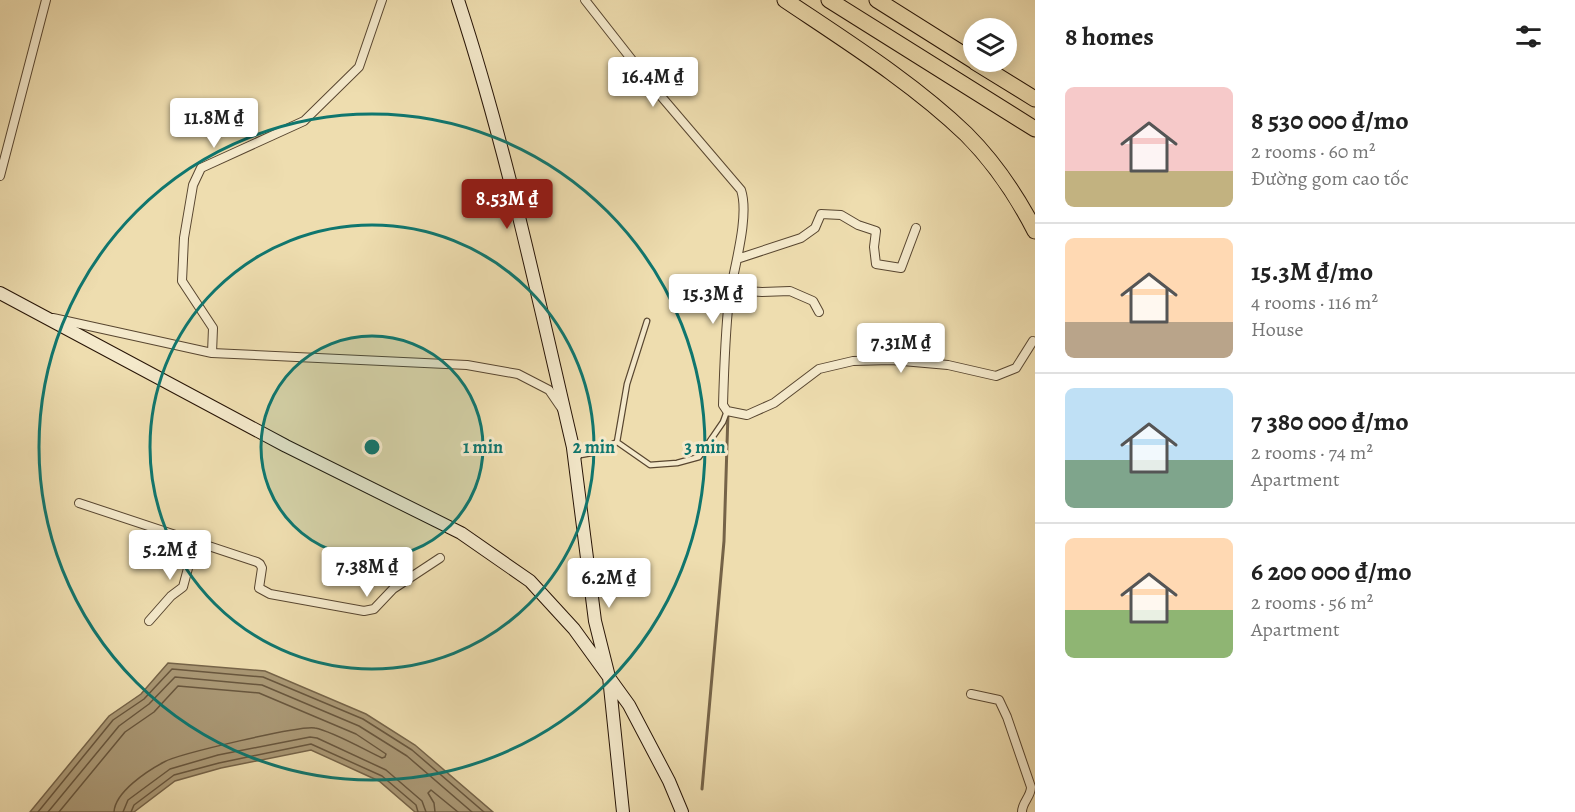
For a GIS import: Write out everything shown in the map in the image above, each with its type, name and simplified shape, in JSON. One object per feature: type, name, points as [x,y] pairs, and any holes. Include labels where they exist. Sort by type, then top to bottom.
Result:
[{"type":"highway","points":[[785,0],[923,97],[968,135],[1007,182],[1035,231]]},
{"type":"highway","points":[[829,0],[1035,129]]},
{"type":"highway","points":[[877,0],[963,54]]},
{"type":"highway","points":[[992,72],[1035,99]]},
{"type":"street","points":[[0,174],[46,0]]},
{"type":"street","points":[[212,353],[213,328],[182,281],[184,238],[193,185],[201,168],[304,121],[358,67],[382,0]]},
{"type":"street","points":[[458,0],[477,56],[509,171],[575,456],[595,621],[609,677],[623,812]]},
{"type":"street","points":[[585,0],[654,88],[741,190],[744,204],[724,354],[723,405],[727,411],[747,416],[774,403],[819,369],[853,361],[891,360],[948,365],[996,376],[1016,368],[1034,341]]},
{"type":"street","points":[[737,259],[801,238],[815,228],[821,214],[841,214],[858,225],[876,231],[874,247],[876,264],[901,268],[916,228]]},
{"type":"street","points":[[731,290],[790,291],[813,301],[819,312]]},
{"type":"street","points":[[0,293],[286,446],[461,533],[530,581],[574,629],[629,705],[669,781],[682,812]]},
{"type":"street","points":[[41,315],[212,353],[467,365],[518,374],[549,390],[564,412],[575,456]]},
{"type":"street","points":[[79,503],[260,564],[262,568],[259,588],[270,594],[364,611],[374,609],[393,589],[440,558]]},
{"type":"street","points":[[149,621],[171,596],[183,587],[195,542]]},
{"type":"street","points":[[971,694],[999,700],[1007,717],[1031,787],[1022,812]]},
{"type":"lane","points":[[617,442],[627,384],[647,321]]},
{"type":"lane","points":[[617,442],[650,465],[677,463],[699,457],[723,422],[727,411]]},
{"type":"lane","points":[[575,456],[597,452],[617,442]]},
{"type":"water","points":[[168,663],[265,671],[366,714],[415,745],[493,812],[415,812],[379,781],[311,750],[221,768],[175,781],[134,812],[30,812],[109,716],[141,694]]},
{"type":"waterway","points":[[702,789],[724,541],[728,413]]}]
